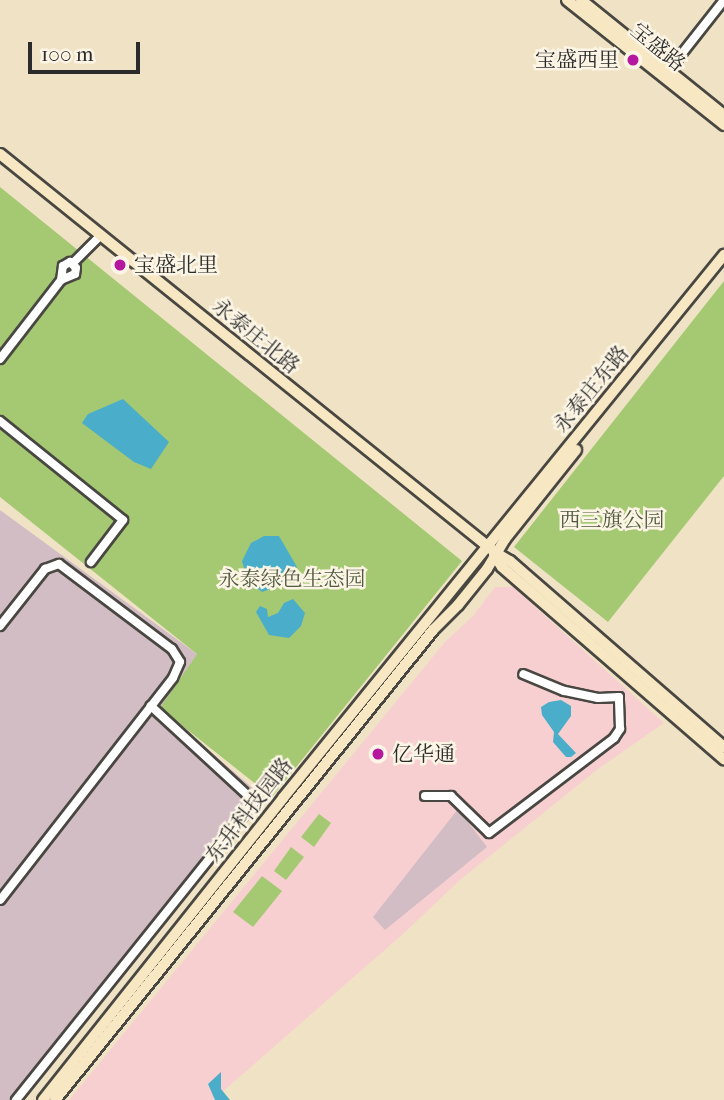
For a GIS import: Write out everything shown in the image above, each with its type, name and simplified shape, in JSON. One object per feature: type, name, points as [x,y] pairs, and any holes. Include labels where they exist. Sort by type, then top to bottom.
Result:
[{"type":"street","name":"宝盛路","points":[[568,0],[724,125]]},
{"type":"street","name":"宝盛路","points":[[581,0],[724,115]]},
{"type":"street","points":[[669,70],[724,0]]},
{"type":"street","name":"永泰庄北路","points":[[0,153],[559,603],[724,747]]},
{"type":"street","points":[[0,359],[61,280],[64,264],[73,263],[100,235]]},
{"type":"street","name":"永泰庄东路","points":[[493,552],[724,255]]},
{"type":"street","name":"永泰庄东路","points":[[493,552],[724,266]]},
{"type":"street","points":[[0,421],[124,520],[91,562]]},
{"type":"street","name":"永泰庄北路","points":[[493,552],[502,567],[593,642],[724,759]]},
{"type":"street","name":"东升科技园路","points":[[43,1100],[283,798],[493,552]]},
{"type":"street","name":"东升科技园路","points":[[55,1100],[493,552]]},
{"type":"street","points":[[0,626],[45,569],[59,564],[178,654],[178,669],[0,900]]},
{"type":"street","points":[[425,796],[451,796],[489,833],[614,738],[620,729],[619,697],[598,698],[564,691],[523,674]]},
{"type":"street","points":[[16,1100],[255,802],[151,706]]},
{"type":"shaded area","points":[[0,510],[197,654],[161,709],[264,798],[23,1100],[0,1100]]},
{"type":"shaded area","points":[[495,587],[513,587],[664,723],[598,769],[460,880],[403,934],[213,1100],[69,1100],[445,642],[473,616]]},
{"type":"shaded area","points":[[458,809],[487,847],[385,930],[373,917]]},
{"type":"green space","name":"永泰绿色生态园","points":[[0,187],[462,561],[272,797],[160,708],[197,654],[0,497]]},
{"type":"green space","name":"西三旗公园","points":[[724,281],[724,476],[608,622],[514,547]]},
{"type":"green space","points":[[319,814],[331,823],[314,847],[301,837]]},
{"type":"green space","points":[[291,847],[304,857],[286,880],[274,871]]},
{"type":"green space","points":[[262,876],[282,891],[253,927],[233,912]]},
{"type":"water","points":[[123,399],[169,442],[151,469],[134,462],[82,423],[88,414]]},
{"type":"water","points":[[264,536],[279,536],[297,567],[278,586],[262,592],[248,581],[242,561],[251,543]]},
{"type":"water","points":[[293,599],[305,613],[301,626],[289,638],[269,635],[256,612],[260,606],[267,609],[268,617],[278,613],[284,603]]},
{"type":"water","points":[[561,700],[571,706],[571,716],[558,734],[576,753],[571,757],[566,757],[553,742],[554,732],[542,715],[541,707]]},
{"type":"water","points":[[221,1072],[221,1089],[230,1100],[215,1100],[208,1084]]},
{"type":"place","name":"宝盛西里","points":[[633,60]]},
{"type":"place","name":"宝盛北里","points":[[120,265]]},
{"type":"place","name":"亿华通","points":[[378,754]]}]
